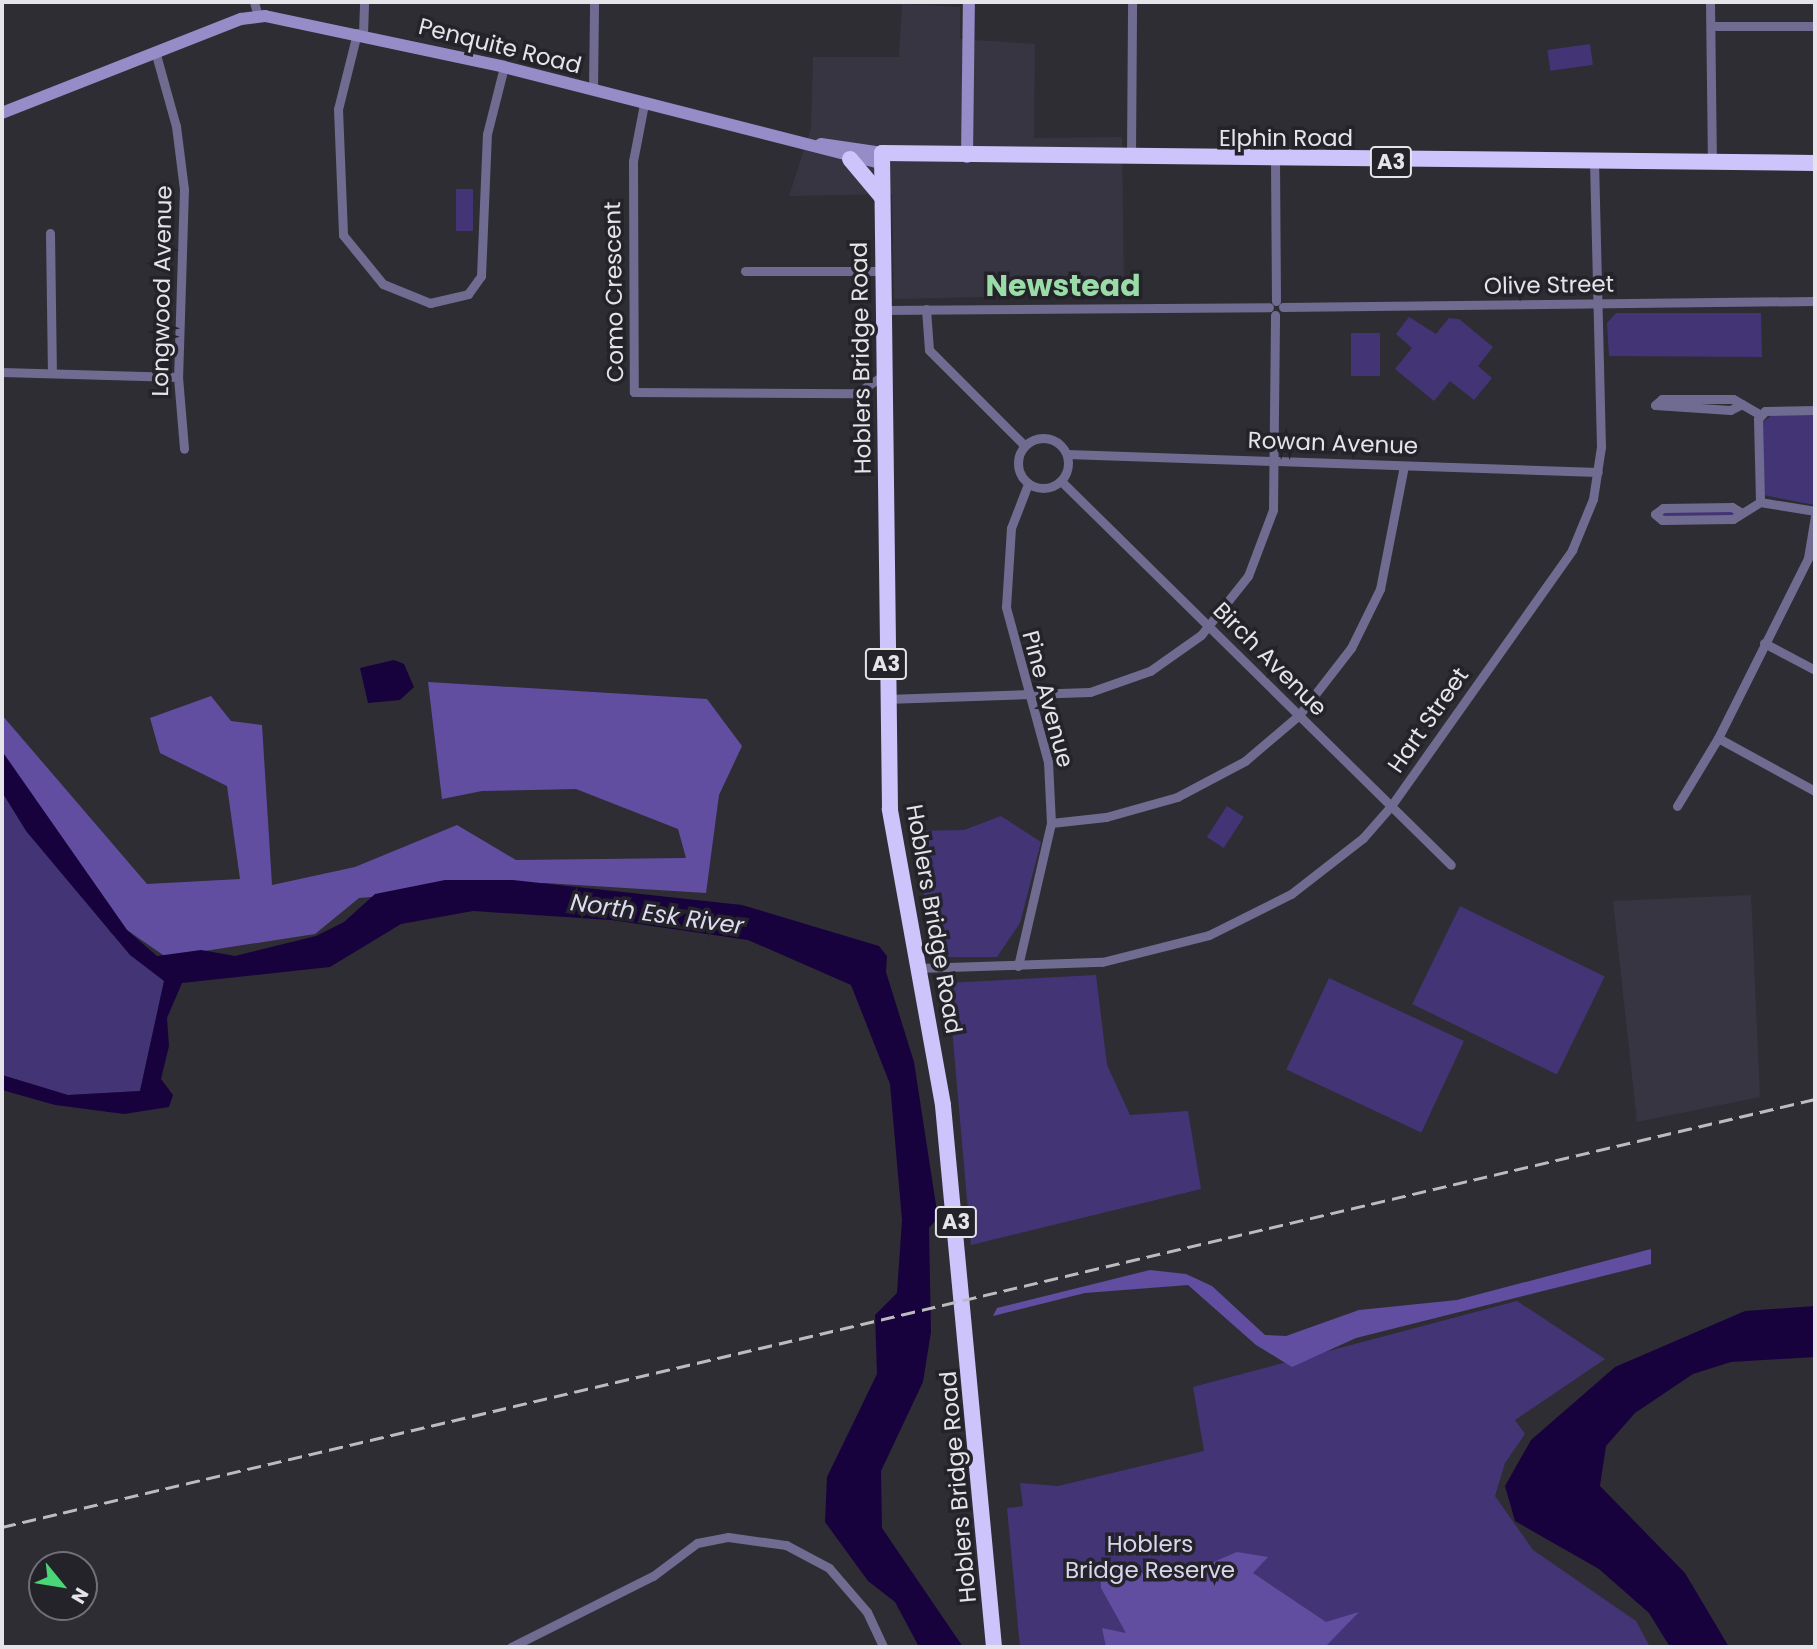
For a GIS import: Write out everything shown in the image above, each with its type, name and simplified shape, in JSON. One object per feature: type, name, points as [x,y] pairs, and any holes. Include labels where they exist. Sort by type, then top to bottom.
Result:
[{"type":"highway","name":"Elphin Road","points":[[882,158],[1594,164],[1815,163]]},
{"type":"highway","name":"Hoblers Bridge Road","points":[[882,158],[886,699],[894,847],[943,1105],[987,1549],[994,1647]]},
{"type":"highway","points":[[850,159],[882,198]]},
{"type":"street","points":[[254,2],[258,16]]},
{"type":"street","points":[[364,2],[360,33],[338,109],[343,235],[383,284],[430,303],[468,294],[481,276],[487,134],[504,67]]},
{"type":"street","points":[[593,90],[594,2]]},
{"type":"street","points":[[967,157],[969,2]]},
{"type":"street","points":[[1131,160],[1132,2]]},
{"type":"street","points":[[1710,2],[1712,164]]},
{"type":"street","name":"Penquite Road","points":[[2,113],[155,51],[258,16],[360,33],[793,140],[882,158]]},
{"type":"street","points":[[1711,26],[1815,26]]},
{"type":"street","name":"Longwood Avenue","points":[[155,51],[176,126],[184,188],[178,377],[184,449]]},
{"type":"street","name":"Como Crescent","points":[[644,104],[633,161],[634,392],[857,393],[884,375]]},
{"type":"street","name":"Penquite Road","points":[[793,140],[850,159],[882,158]]},
{"type":"street","points":[[886,699],[1029,697],[1132,680],[1210,626],[1259,555],[1273,510],[1277,460],[1275,160]]},
{"type":"street","name":"Hart Street","points":[[917,968],[1102,962],[1209,935],[1291,894],[1363,838],[1391,806],[1572,550],[1598,472],[1598,304],[1594,164]]},
{"type":"street","points":[[50,233],[52,373]]},
{"type":"street","points":[[745,271],[883,271]]},
{"type":"street","name":"Olive Street","points":[[883,310],[1815,302]]},
{"type":"street","points":[[926,309],[929,350],[1024,445]]},
{"type":"street","points":[[2,372],[178,377]]},
{"type":"street","points":[[1742,404],[1730,410],[1655,405],[1662,399],[1733,398],[1759,414],[1815,410]]},
{"type":"street","points":[[1759,414],[1760,502]]},
{"type":"street","points":[[1048,438],[1067,454],[1061,481],[1048,488],[1028,484],[1018,470],[1024,445],[1048,438]]},
{"type":"street","name":"Rowan Avenue","points":[[1067,454],[1598,472]]},
{"type":"street","points":[[1051,823],[1106,817],[1177,797],[1245,761],[1299,715],[1334,674],[1378,593],[1396,530],[1404,466]]},
{"type":"street","name":"Birch Avenue","points":[[1061,481],[1451,865]]},
{"type":"street","name":"Pine Avenue","points":[[1018,966],[1051,823],[1048,762],[1011,641],[1005,579],[1014,511],[1028,484]]},
{"type":"street","points":[[1677,806],[1718,738],[1815,544],[1815,513],[1760,502],[1742,513],[1709,520],[1662,520],[1655,514],[1663,508],[1732,507],[1742,513]]},
{"type":"street","points":[[1764,643],[1815,670]]},
{"type":"street","points":[[1718,738],[1815,791]]},
{"type":"street","points":[[511,1647],[653,1576],[697,1544],[761,1539],[810,1555],[843,1582],[883,1647]]},
{"type":"shaded area","points":[[902,4],[960,7],[960,39],[1035,44],[1034,138],[1122,137],[1124,294],[894,299],[892,194],[789,196],[811,128],[813,57],[899,57]]},
{"type":"shaded area","points":[[428,682],[707,699],[742,746],[719,795],[706,893],[545,883],[359,898],[315,934],[166,957],[127,930],[2,752],[2,715],[147,884],[240,879],[227,786],[160,753],[150,718],[211,696],[231,721],[262,725],[272,885],[355,867],[457,825],[516,860],[686,858],[678,829],[576,789],[482,791],[442,799]]},
{"type":"shaded area","points":[[1751,895],[1760,1097],[1637,1122],[1613,901]]},
{"type":"shaded area","points":[[1651,1249],[1651,1264],[1356,1338],[1292,1367],[1256,1345],[1188,1285],[1085,1293],[993,1316],[997,1308],[1150,1270],[1186,1274],[1212,1286],[1265,1335],[1286,1336],[1359,1310],[1457,1300]]},
{"type":"shaded area","points":[[1237,1552],[1268,1557],[1253,1573],[1326,1622],[1359,1612],[1325,1647],[1106,1647],[1102,1628],[1126,1633],[1101,1588],[1100,1561],[1169,1581]]},
{"type":"green space","points":[[1590,44],[1593,65],[1550,71],[1547,50]]},
{"type":"green space","points":[[456,189],[473,189],[473,231],[456,231]]},
{"type":"green space","points":[[1616,313],[1761,313],[1762,357],[1609,356],[1607,323]]},
{"type":"green space","points":[[1409,317],[1436,334],[1449,318],[1459,319],[1493,347],[1478,366],[1492,378],[1474,400],[1450,381],[1434,401],[1395,369],[1412,348],[1396,334]]},
{"type":"green space","points":[[1351,333],[1380,333],[1380,376],[1351,376]]},
{"type":"green space","points":[[1772,415],[1815,415],[1815,505],[1763,495],[1763,422]]},
{"type":"green space","points":[[1664,512],[1734,512],[1736,515],[1663,517]]},
{"type":"green space","points":[[2,792],[111,933],[164,981],[140,1091],[68,1095],[2,1075]]},
{"type":"green space","points":[[1227,806],[1244,817],[1224,848],[1207,837]]},
{"type":"green space","points":[[1001,816],[1041,842],[1020,923],[997,957],[943,957],[930,926],[912,831],[964,830]]},
{"type":"green space","points":[[1460,906],[1605,977],[1557,1075],[1412,1004]]},
{"type":"green space","points":[[1096,975],[1107,1065],[1130,1115],[1188,1111],[1201,1189],[971,1245],[948,983]]},
{"type":"green space","points":[[1329,978],[1464,1041],[1421,1133],[1286,1070]]},
{"type":"green space","name":"Hoblers Bridge Reserve","points":[[1517,1301],[1605,1359],[1515,1420],[1525,1434],[1505,1463],[1495,1496],[1533,1550],[1636,1621],[1650,1647],[1020,1647],[1007,1508],[1023,1506],[1020,1483],[1058,1486],[1204,1451],[1193,1387]]},
{"type":"water","points":[[394,660],[404,664],[414,687],[400,700],[368,703],[360,668]]},
{"type":"water","name":"North Esk River","points":[[2,751],[127,930],[157,956],[201,950],[235,956],[316,936],[344,922],[375,894],[445,880],[513,880],[742,905],[879,946],[887,956],[886,972],[914,1062],[938,1218],[929,1228],[931,1332],[923,1382],[881,1471],[882,1528],[963,1647],[919,1647],[895,1602],[868,1581],[825,1522],[827,1477],[877,1374],[875,1315],[897,1293],[902,1220],[890,1084],[851,985],[748,940],[611,920],[473,911],[401,924],[330,967],[182,983],[167,1018],[169,1046],[161,1079],[173,1095],[169,1107],[124,1114],[55,1105],[2,1090],[2,1075],[68,1095],[140,1091],[164,981],[130,955],[26,831],[2,792]]},
{"type":"water","points":[[1815,1306],[1815,1357],[1731,1362],[1693,1374],[1635,1413],[1606,1446],[1600,1486],[1685,1573],[1729,1647],[1670,1647],[1649,1613],[1599,1569],[1515,1521],[1505,1486],[1531,1440],[1615,1367],[1745,1311]]},
{"type":"railway","points":[[2,1527],[1815,1099]]},
{"type":"district","name":"Newstead","points":[[1063,286]]}]
